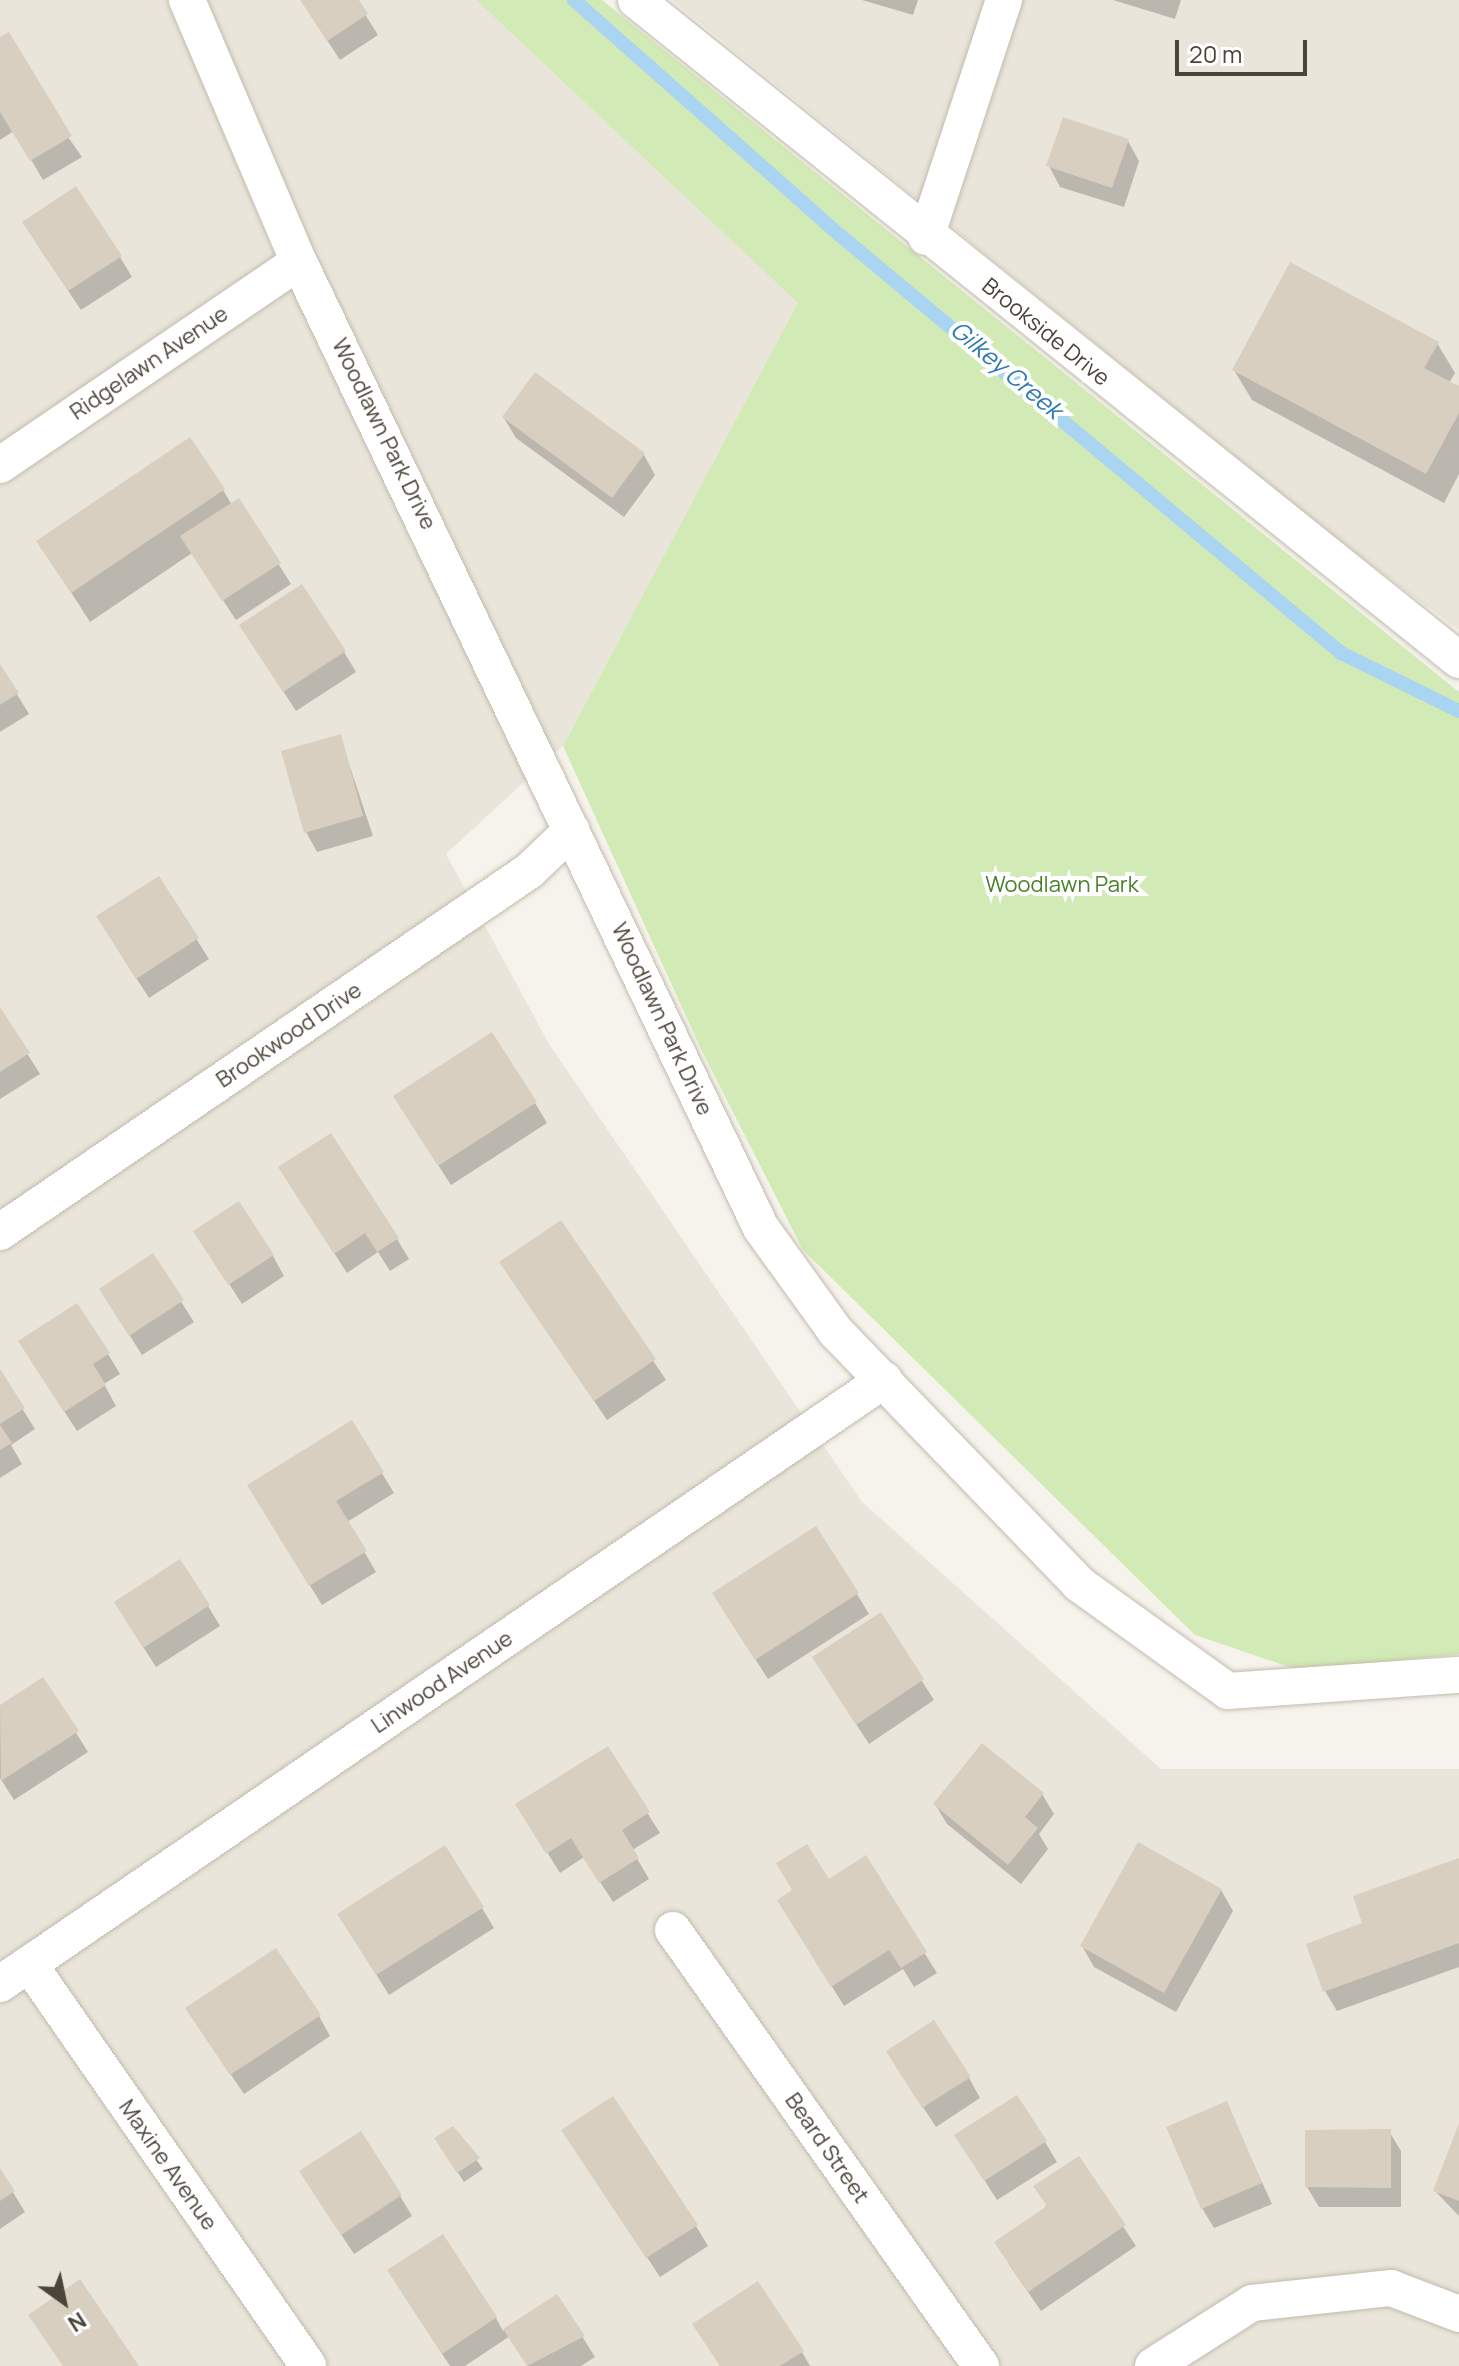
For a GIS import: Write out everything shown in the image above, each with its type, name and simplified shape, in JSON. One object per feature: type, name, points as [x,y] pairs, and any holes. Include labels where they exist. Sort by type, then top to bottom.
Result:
[{"type":"street","name":"Woodlawn Park Drive","points":[[187,0],[299,262],[761,1228],[836,1332],[1079,1584],[1228,1691],[1459,1675]]},
{"type":"street","name":"Brookside Drive","points":[[636,0],[926,237],[1459,660]]},
{"type":"street","points":[[926,237],[1004,0]]},
{"type":"street","name":"Ridgelawn Avenue","points":[[0,465],[299,262]]},
{"type":"street","name":"Brookwood Drive","points":[[0,1232],[529,871],[572,830]]},
{"type":"street","name":"Linwood Avenue","points":[[14,1974],[884,1380]]},
{"type":"street","name":"Beard Street","points":[[673,1930],[981,2366]]},
{"type":"street","name":"Maxine Avenue","points":[[14,1974],[308,2366]]},
{"type":"street","points":[[1153,2366],[1252,2303],[1391,2288],[1459,2314]]},
{"type":"shaded area","points":[[0,0],[476,0],[799,303],[563,746],[446,854],[549,1044],[862,1502],[1161,1769],[1459,1769],[1459,2366],[0,2366]]},
{"type":"shaded area","points":[[672,0],[1459,0],[1459,630],[1340,542]]},
{"type":"green space","name":"Woodlawn Park","points":[[476,0],[602,0],[1459,692],[1459,1654],[1301,1671],[1195,1635],[803,1250],[702,1051],[563,746],[798,303]]},
{"type":"building","points":[[300,0],[359,0],[368,14],[327,41]]},
{"type":"building","points":[[9,32],[72,136],[30,161],[0,112],[0,37]]},
{"type":"building","points":[[1063,117],[1129,139],[1112,188],[1046,166]]},
{"type":"building","points":[[76,186],[122,256],[68,291],[22,222]]},
{"type":"building","points":[[1290,262],[1439,342],[1424,368],[1459,386],[1459,413],[1426,474],[1232,370]]},
{"type":"building","points":[[535,372],[645,453],[612,498],[502,417]]},
{"type":"building","points":[[190,437],[225,489],[71,593],[36,541]]},
{"type":"building","points":[[239,498],[281,563],[222,601],[180,536]]},
{"type":"building","points":[[302,584],[346,651],[283,692],[239,625]]},
{"type":"building","points":[[0,664],[19,693],[0,705]]},
{"type":"building","points":[[341,734],[363,816],[304,833],[281,751]]},
{"type":"building","points":[[159,876],[199,938],[136,979],[96,916]]},
{"type":"building","points":[[0,1007],[30,1053],[0,1072]]},
{"type":"building","points":[[492,1032],[537,1102],[438,1166],[393,1096]]},
{"type":"building","points":[[331,1133],[399,1238],[377,1252],[365,1233],[334,1254],[278,1167]]},
{"type":"building","points":[[239,1201],[274,1255],[228,1285],[193,1231]]},
{"type":"building","points":[[561,1220],[656,1359],[594,1401],[499,1262]]},
{"type":"building","points":[[153,1253],[184,1300],[129,1336],[99,1289]]},
{"type":"building","points":[[77,1303],[110,1353],[93,1364],[106,1385],[64,1412],[18,1341]]},
{"type":"building","points":[[0,1369],[25,1408],[0,1424]]},
{"type":"building","points":[[352,1420],[384,1472],[336,1501],[367,1551],[309,1586],[247,1485]]},
{"type":"building","points":[[0,1425],[12,1443],[0,1450]]},
{"type":"building","points":[[816,1526],[859,1593],[755,1660],[712,1593]]},
{"type":"building","points":[[180,1559],[210,1605],[143,1648],[114,1602]]},
{"type":"building","points":[[881,1612],[924,1679],[856,1725],[812,1657]]},
{"type":"building","points":[[43,1677],[79,1731],[1,1781],[0,1705]]},
{"type":"building","points":[[982,1743],[1044,1793],[1025,1817],[1038,1828],[1008,1865],[933,1804]]},
{"type":"building","points":[[608,1746],[650,1812],[622,1830],[639,1858],[599,1883],[571,1838],[546,1854],[515,1804]]},
{"type":"building","points":[[1138,1842],[1222,1889],[1164,1993],[1080,1946]]},
{"type":"building","points":[[807,1844],[829,1879],[866,1855],[927,1952],[901,1968],[889,1950],[831,1987],[777,1900],[792,1890],[776,1863]]},
{"type":"building","points":[[445,1845],[484,1907],[376,1975],[337,1914]]},
{"type":"building","points":[[1459,1858],[1459,1943],[1323,1992],[1306,1944],[1362,1923],[1353,1896]]},
{"type":"building","points":[[276,1948],[321,2015],[230,2075],[185,2008]]},
{"type":"building","points":[[934,2020],[971,2077],[922,2108],[886,2051]]},
{"type":"building","points":[[1017,2095],[1047,2141],[984,2181],[954,2135]]},
{"type":"building","points":[[613,2096],[698,2225],[646,2258],[561,2130]]},
{"type":"building","points":[[1227,2101],[1262,2183],[1201,2209],[1166,2127]]},
{"type":"building","points":[[1459,2123],[1459,2201],[1433,2191]]},
{"type":"building","points":[[453,2126],[480,2158],[457,2173],[434,2138]]},
{"type":"building","points":[[1391,2129],[1391,2188],[1305,2187],[1305,2130]]},
{"type":"building","points":[[361,2131],[402,2195],[341,2235],[299,2171]]},
{"type":"building","points":[[1079,2156],[1126,2225],[1028,2292],[994,2242],[1047,2206],[1033,2186]]},
{"type":"building","points":[[0,2168],[15,2191],[0,2201]]},
{"type":"building","points":[[443,2234],[497,2317],[442,2354],[387,2270]]},
{"type":"building","points":[[80,2279],[139,2366],[63,2366],[28,2315]]},
{"type":"building","points":[[758,2281],[804,2351],[780,2366],[720,2366],[692,2324]]},
{"type":"building","points":[[557,2294],[585,2336],[527,2366],[503,2329]]},
{"type":"waterway","name":"Gilkey Creek","points":[[574,0],[841,236],[1341,653],[1459,711]]}]
